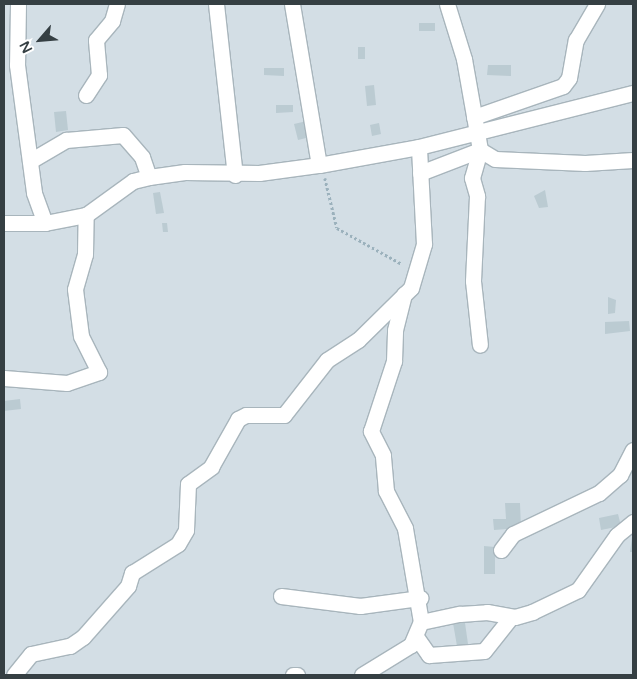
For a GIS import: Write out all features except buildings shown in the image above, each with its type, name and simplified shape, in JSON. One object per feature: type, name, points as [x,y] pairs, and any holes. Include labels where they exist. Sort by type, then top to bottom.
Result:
[{"type":"street","points":[[18,4],[18,65],[34,193],[45,223]]},
{"type":"street","points":[[86,95],[99,75],[96,40],[112,21],[117,4]]},
{"type":"street","points":[[216,4],[235,175]]},
{"type":"street","points":[[292,4],[319,165]]},
{"type":"street","points":[[447,4],[464,59],[475,134],[480,150],[472,178],[477,196],[473,281],[480,345]]},
{"type":"street","points":[[474,118],[563,86],[576,40],[597,4]]},
{"type":"street","points":[[4,224],[45,223],[86,215],[133,181],[149,177],[185,172],[235,175],[319,165],[419,147],[633,93]]},
{"type":"street","points":[[30,161],[66,140],[123,135],[142,157],[149,177]]},
{"type":"street","points":[[14,675],[31,654],[70,646],[83,637],[128,586],[132,573],[178,544],[186,530],[188,484],[211,467],[238,420],[246,415],[284,415],[327,360],[358,340],[404,294],[417,277],[424,244],[419,147]]},
{"type":"street","points":[[480,150],[495,159],[585,164],[633,160]]},
{"type":"street","points":[[420,174],[480,150]]},
{"type":"street","points":[[4,378],[67,383],[99,372],[86,352],[76,297],[85,254],[86,215]]},
{"type":"street","points":[[362,675],[417,638],[421,622],[420,598],[405,528],[386,491],[382,455],[371,431],[394,361],[395,330],[404,294]]},
{"type":"street","points":[[502,550],[513,534],[599,493],[620,475],[633,450]]},
{"type":"street","points":[[421,622],[487,612],[511,617],[532,612],[578,590],[617,535],[633,522]]},
{"type":"street","points":[[281,596],[360,606],[420,598]]},
{"type":"street","points":[[417,638],[429,655],[484,651],[511,617]]},
{"type":"path","points":[[319,165],[331,192],[332,218],[337,228],[417,277]]},
{"type":"shaded area","points":[[4,4],[633,4],[633,675],[4,675]]}]
